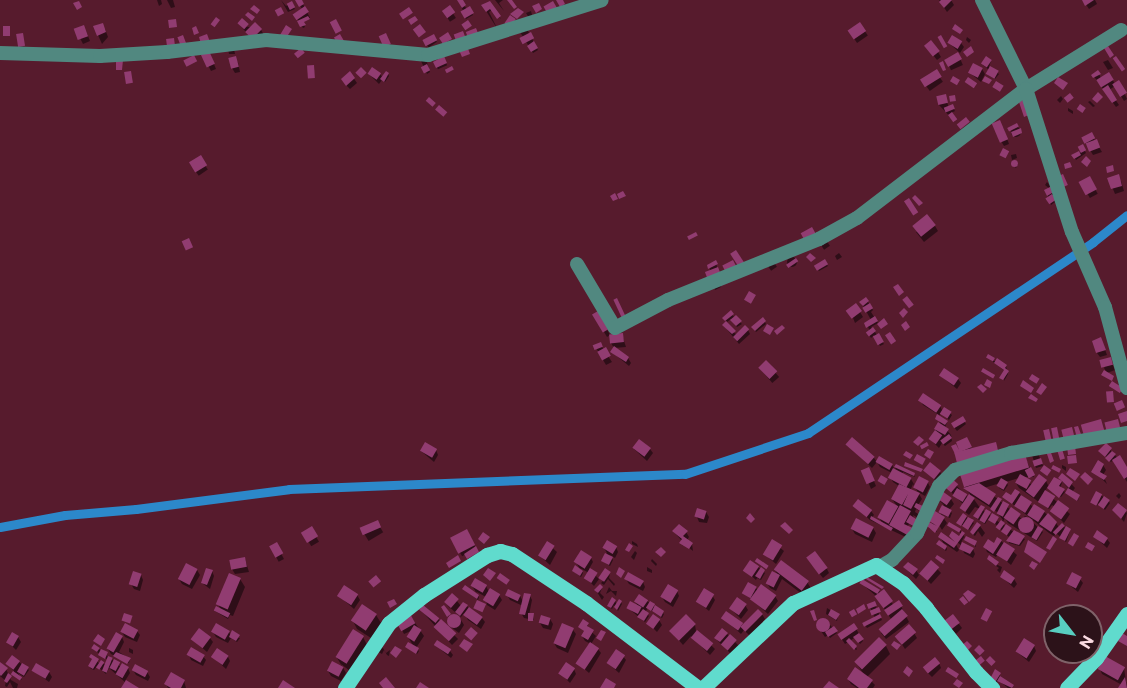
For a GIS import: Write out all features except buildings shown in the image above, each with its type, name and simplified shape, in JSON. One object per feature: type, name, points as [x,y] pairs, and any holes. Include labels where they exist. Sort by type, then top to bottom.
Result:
[{"type":"main road","points":[[345,688],[389,623],[433,589],[487,555],[500,550],[512,555],[586,603],[698,688]]},
{"type":"main road","points":[[703,688],[793,603],[833,587],[870,566],[881,566],[926,608],[992,688]]},
{"type":"main road","points":[[1067,688],[1096,658],[1127,614]]},
{"type":"street","points":[[0,54],[100,56],[167,52],[266,40],[428,55],[602,0]]},
{"type":"street","points":[[982,0],[1026,89],[1072,232],[1105,307],[1127,388]]},
{"type":"street","points":[[577,264],[615,328],[668,300],[819,239],[857,218],[1026,89],[1120,30]]},
{"type":"street","points":[[881,566],[892,560],[917,533],[939,486],[955,470],[1011,453],[1126,435]]},
{"type":"waterway","points":[[0,527],[65,515],[136,509],[289,489],[685,474],[808,433],[1093,242],[1127,215]]}]
